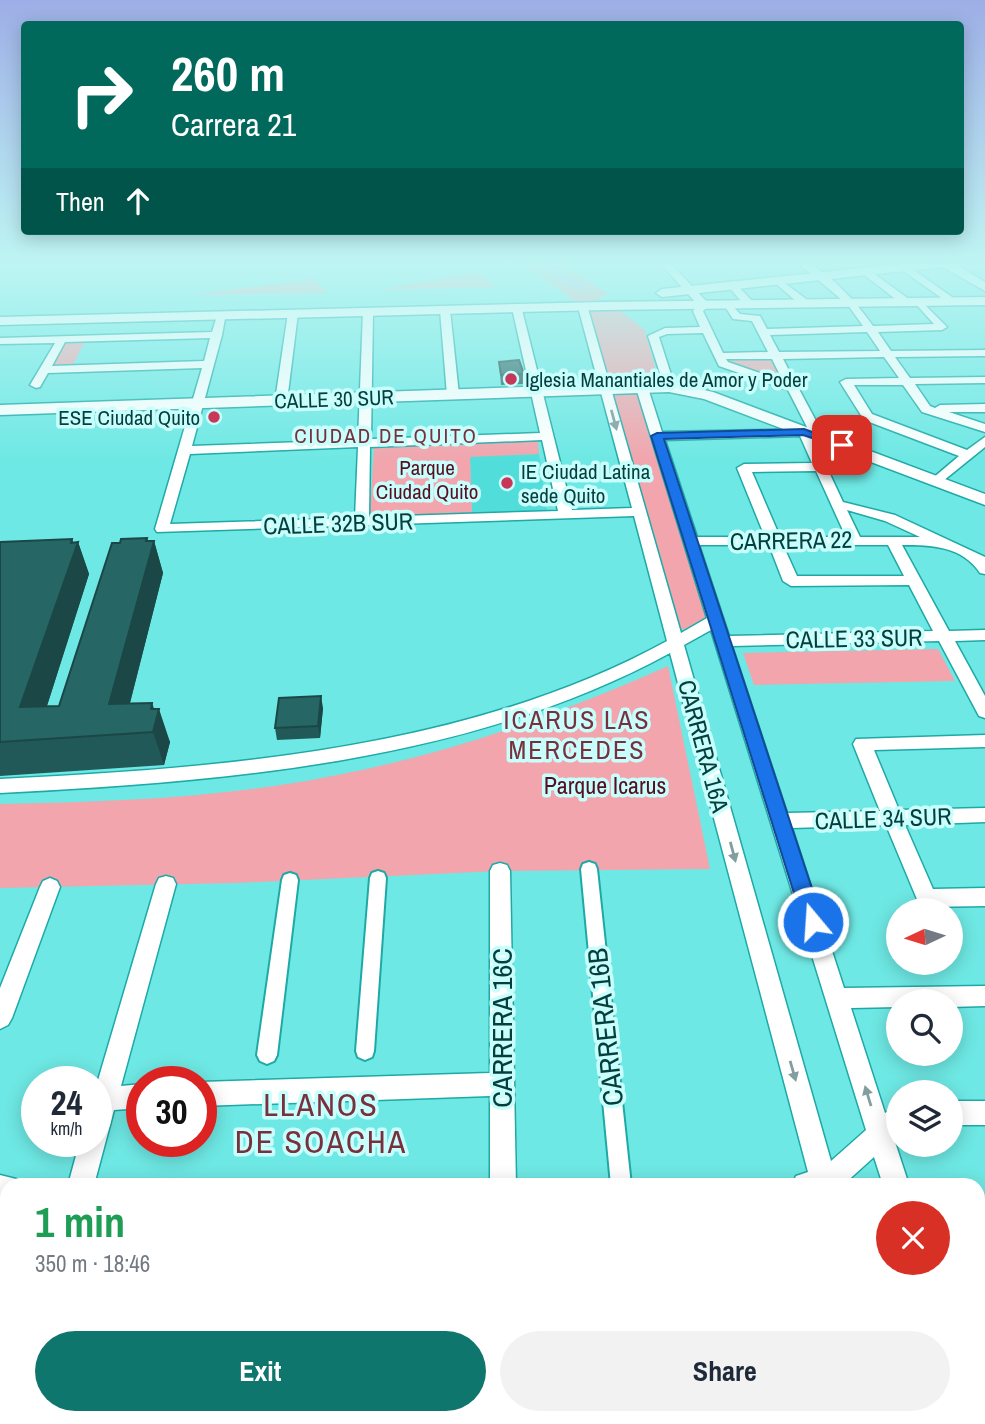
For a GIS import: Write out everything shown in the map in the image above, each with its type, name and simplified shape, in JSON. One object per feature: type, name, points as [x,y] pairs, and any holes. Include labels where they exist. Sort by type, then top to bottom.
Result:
[{"type":"street","points":[[218,328],[184,450],[547,436]]},
{"type":"street","points":[[281,401],[291,328]]},
{"type":"street","points":[[362,522],[367,328]]},
{"type":"street","points":[[447,328],[453,395]]},
{"type":"street","points":[[522,328],[566,515]]},
{"type":"street","name":"CARRERA 16A","points":[[589,328],[823,1178]]},
{"type":"street","points":[[762,328],[793,388],[811,434],[820,467],[854,539]]},
{"type":"street","points":[[764,332],[889,328]]},
{"type":"street","points":[[869,329],[926,409],[985,428]]},
{"type":"street","points":[[793,388],[721,360],[707,330],[657,332],[653,336],[669,387],[708,395],[985,500]]},
{"type":"street","points":[[1,342],[216,335]]},
{"type":"street","points":[[36,385],[61,343]]},
{"type":"street","points":[[721,360],[774,355],[985,353]]},
{"type":"street","points":[[45,370],[81,355],[208,364]]},
{"type":"street","points":[[968,456],[868,417],[846,382],[985,380]]},
{"type":"street","name":"CALLE 30 SUR","points":[[0,410],[669,387]]},
{"type":"street","points":[[642,388],[837,999],[886,1119]]},
{"type":"street","points":[[926,409],[985,408]]},
{"type":"street","points":[[657,436],[811,434]]},
{"type":"street","points":[[938,481],[985,442]]},
{"type":"street","name":"CALLE 32B SUR","points":[[184,450],[162,529],[639,512]]},
{"type":"street","points":[[820,467],[744,468],[791,581],[914,580]]},
{"type":"street","points":[[838,505],[856,506],[982,564]]},
{"type":"street","points":[[892,540],[985,712]]},
{"type":"street","name":"CARRERA 22","points":[[691,541],[937,541]]},
{"type":"street","points":[[0,786],[187,775],[304,759],[391,743],[479,722],[582,689],[716,620]]},
{"type":"street","name":"CALLE 33 SUR","points":[[723,640],[985,635]]},
{"type":"street","points":[[985,741],[862,744],[926,898],[985,897]]},
{"type":"street","name":"CALLE 34 SUR","points":[[780,821],[985,814]]},
{"type":"street","name":"CARRERA 16B","points":[[589,869],[620,1178]]},
{"type":"street","name":"CARRERA 16C","points":[[500,871],[503,1178]]},
{"type":"street","points":[[365,1051],[378,878]]},
{"type":"street","points":[[267,1055],[290,880]]},
{"type":"street","points":[[112,1074],[166,884]]},
{"type":"street","points":[[0,1018],[50,887]]},
{"type":"street","points":[[837,999],[985,996]]},
{"type":"street","points":[[217,1093],[502,1084]]},
{"type":"street","points":[[963,1113],[985,1112]]},
{"type":"street","points":[[833,1178],[886,1129]]},
{"type":"street","points":[[83,1178],[89,1157]]},
{"type":"street","points":[[893,1157],[895,1178]]},
{"type":"shaded area","name":"IE Ciudad Latina sede Quito","points":[[539,454],[547,510],[472,514],[470,456]]},
{"type":"green space","points":[[589,328],[645,330],[659,382],[641,383],[716,620],[676,631]]},
{"type":"green space","points":[[85,341],[72,367],[50,368],[64,342]]},
{"type":"green space","points":[[728,358],[769,358],[783,381],[732,362]]},
{"type":"green space","name":"Parque Ciudad Quito","points":[[538,441],[539,454],[470,457],[472,514],[370,515],[374,446]]},
{"type":"green space","points":[[938,649],[955,681],[754,685],[743,653]]},
{"type":"green space","name":"Parque Icarus","points":[[668,666],[710,869],[500,871],[235,883],[0,888],[0,804],[205,794],[286,784],[371,768],[500,732],[585,701]]},
{"type":"building","points":[[519,360],[524,374],[501,375],[499,362]]},
{"type":"building","points":[[147,538],[146,541],[154,541],[109,704],[152,703],[151,709],[159,709],[153,732],[0,742],[0,542],[72,539],[71,543],[78,542],[20,707],[59,706],[112,543],[120,543],[121,539]]},
{"type":"building","points":[[321,696],[318,726],[275,728],[279,698]]},
{"type":"place","name":"Iglesia Manantiales de Amor y Poder","points":[[511,379]]},
{"type":"place","name":"ESE Ciudad Quito","points":[[214,417]]},
{"type":"place","name":"IE Ciudad Latina sede Quito","points":[[507,483]]},
{"type":"district","name":"CIUDAD DE QUITO","points":[[386,435]]},
{"type":"district","name":"ICARUS LAS MERCEDES","points":[[577,734]]},
{"type":"district","name":"LLANOS DE SOACHA","points":[[321,1122]]},
{"type":"route","points":[[813,922],[657,436],[804,432],[842,445]]}]
